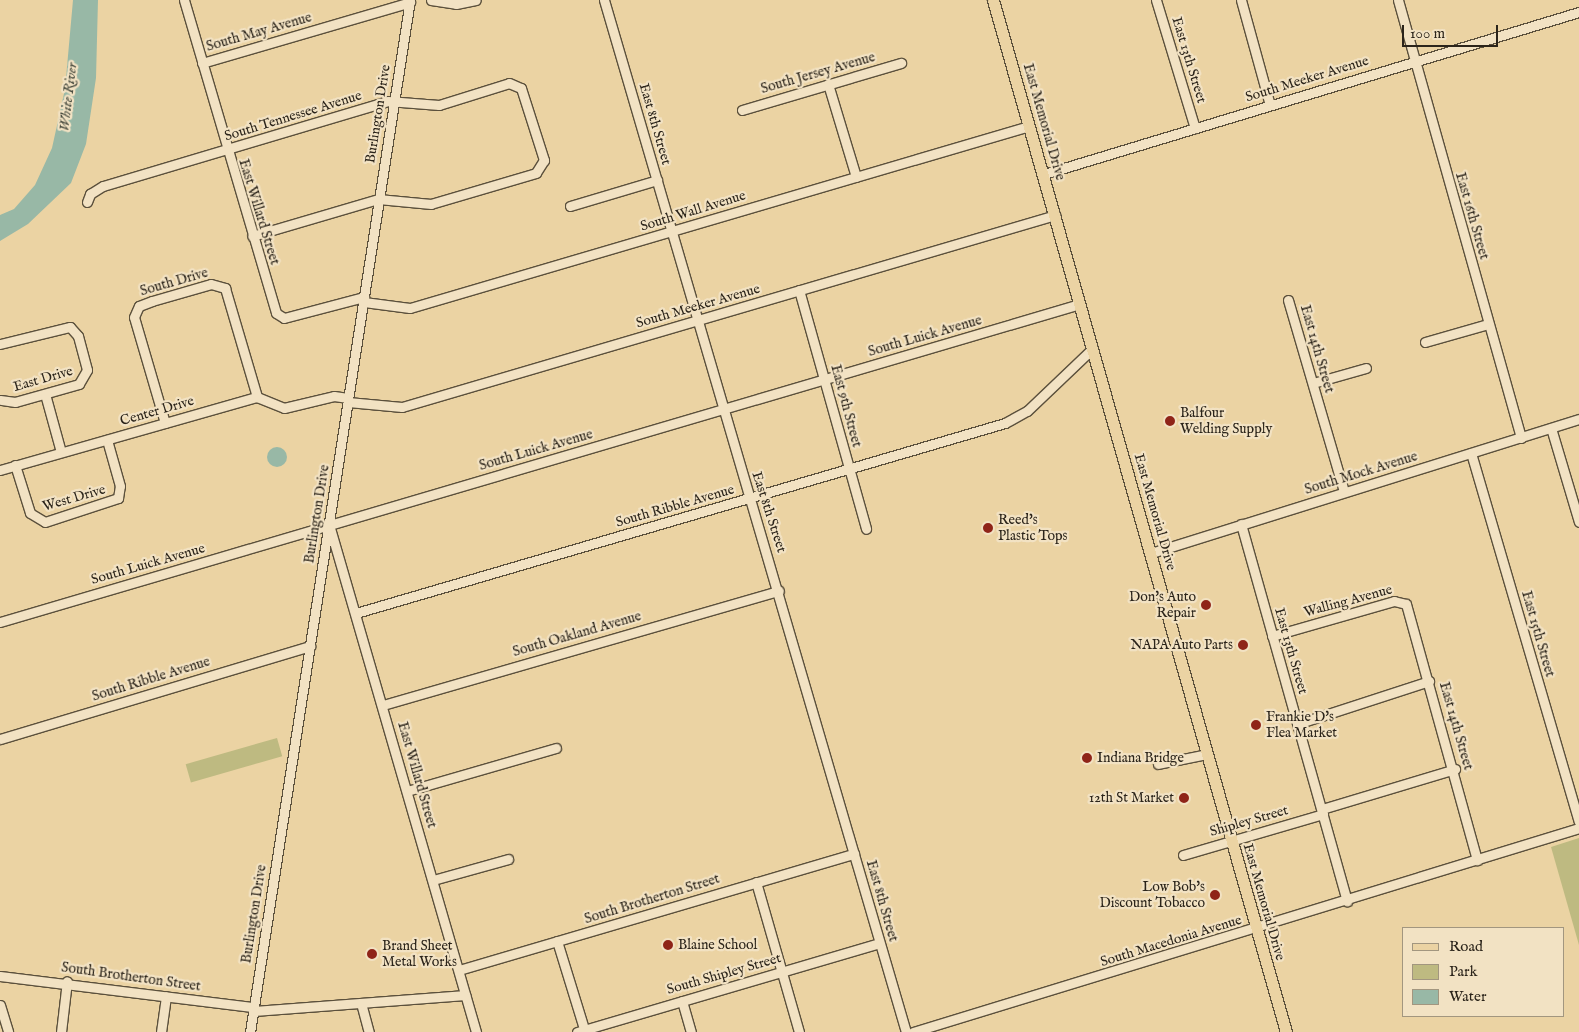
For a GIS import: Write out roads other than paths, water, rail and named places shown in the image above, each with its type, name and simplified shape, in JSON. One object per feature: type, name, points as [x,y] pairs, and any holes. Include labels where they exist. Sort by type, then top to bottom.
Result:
[{"type":"main road","name":"East Memorial Drive","points":[[993,0],[1044,174],[1230,840],[1286,1032]]},
{"type":"street","name":"East Willard Street","points":[[184,0],[252,236],[279,316]]},
{"type":"street","points":[[431,0],[456,4],[476,0]]},
{"type":"street","name":"East 8th Street","points":[[604,0],[906,1032]]},
{"type":"street","name":"East 13th Street","points":[[1156,0],[1194,128]]},
{"type":"street","points":[[1240,0],[1270,105]]},
{"type":"street","name":"East 16th Street","points":[[1398,0],[1521,438]]},
{"type":"street","name":"South May Avenue","points":[[202,63],[410,1]]},
{"type":"street","name":"Burlington Drive","points":[[250,1032],[410,1]]},
{"type":"street","name":"South Meeker Avenue","points":[[1044,174],[1579,12]]},
{"type":"street","name":"South Jersey Avenue","points":[[742,110],[901,63]]},
{"type":"street","name":"South Tennessee Avenue","points":[[86,202],[90,194],[103,186],[227,151],[394,100],[439,105],[517,84],[527,102],[542,168],[442,202],[410,204],[378,199]]},
{"type":"street","points":[[828,84],[856,177]]},
{"type":"street","name":"South Wall Avenue","points":[[279,316],[364,300],[410,308],[1029,126]]},
{"type":"street","points":[[570,206],[657,180]]},
{"type":"street","points":[[252,236],[378,199]]},
{"type":"street","name":"South Meeker Avenue","points":[[257,397],[284,408],[320,400],[348,400],[395,409],[1055,215]]},
{"type":"street","name":"South Drive","points":[[165,423],[134,317],[138,306],[210,284],[225,288],[257,397]]},
{"type":"street","name":"East 9th Street","points":[[798,290],[822,380],[866,529]]},
{"type":"street","name":"East 14th Street","points":[[1288,300],[1344,492]]},
{"type":"street","name":"South Luick Avenue","points":[[0,622],[1080,304]]},
{"type":"street","points":[[1425,342],[1488,324]]},
{"type":"street","name":"East Drive","points":[[0,344],[60,327],[76,332],[86,378],[45,394],[7,403],[0,400]]},
{"type":"street","name":"South Ribble Avenue","points":[[356,614],[749,499],[1016,418],[1093,348]]},
{"type":"street","points":[[1313,383],[1366,368]]},
{"type":"street","points":[[45,394],[61,452]]},
{"type":"street","name":"Center Drive","points":[[0,470],[257,397]]},
{"type":"street","name":"South Mock Avenue","points":[[1151,552],[1579,420]]},
{"type":"street","points":[[1551,428],[1579,522]]},
{"type":"street","name":"West Drive","points":[[16,465],[30,512],[44,522],[118,498],[120,486],[107,440]]},
{"type":"street","name":"East 15th Street","points":[[1471,452],[1579,822]]},
{"type":"street","name":"East 13th Street","points":[[1241,524],[1347,901]]},
{"type":"street","name":"East Willard Street","points":[[329,526],[383,705],[476,1032]]},
{"type":"street","name":"South Oakland Avenue","points":[[383,705],[778,592]]},
{"type":"street","name":"East 14th Street","points":[[1403,602],[1429,681],[1477,860]]},
{"type":"street","name":"Walling Avenue","points":[[1272,636],[1403,602]]},
{"type":"street","name":"South Ribble Avenue","points":[[0,739],[310,646]]},
{"type":"street","points":[[1297,724],[1429,681]]},
{"type":"street","points":[[407,791],[556,748]]},
{"type":"street","points":[[1158,764],[1207,754]]},
{"type":"street","name":"Shipley Street","points":[[1182,855],[1454,769]]},
{"type":"street","name":"South Macedonia Avenue","points":[[913,1032],[1256,930],[1579,828]]},
{"type":"street","name":"South Brotherton Street","points":[[459,970],[854,854]]},
{"type":"street","points":[[433,880],[508,859]]},
{"type":"street","points":[[756,882],[799,1032]]},
{"type":"street","points":[[557,941],[582,1031]]},
{"type":"street","name":"South Shipley Street","points":[[582,1031],[879,943]]},
{"type":"street","name":"South Brotherton Street","points":[[2,976],[66,981],[254,1009],[466,995]]},
{"type":"street","points":[[62,1032],[66,981]]},
{"type":"street","points":[[161,1032],[166,996]]},
{"type":"street","points":[[682,1001],[691,1032]]},
{"type":"street","points":[[362,1003],[369,1032]]},
{"type":"street","points":[[0,1005],[8,1032]]},
{"type":"water","name":"White River","points":[[73,0],[98,0],[96,78],[86,144],[71,183],[28,224],[0,241],[0,215],[14,209],[35,185],[52,148],[65,89]]},
{"type":"water","points":[[277,447],[284,450],[287,457],[284,464],[277,467],[270,464],[267,457],[270,450]]},
{"type":"place","name":"Balfour Welding Supply","points":[[1170,421]]},
{"type":"place","name":"Reed's Plastic Tops","points":[[988,528]]},
{"type":"place","name":"Don's Auto Repair","points":[[1206,605]]},
{"type":"place","name":"NAPA Auto Parts","points":[[1243,645]]},
{"type":"place","name":"Frankie D's Flea Market","points":[[1256,725]]},
{"type":"place","name":"Indiana Bridge","points":[[1087,758]]},
{"type":"place","name":"12th St Market","points":[[1184,798]]},
{"type":"place","name":"Low Bob's Discount Tobacco","points":[[1215,895]]},
{"type":"place","name":"Blaine School","points":[[668,945]]},
{"type":"place","name":"Brand Sheet Metal Works","points":[[372,954]]}]
